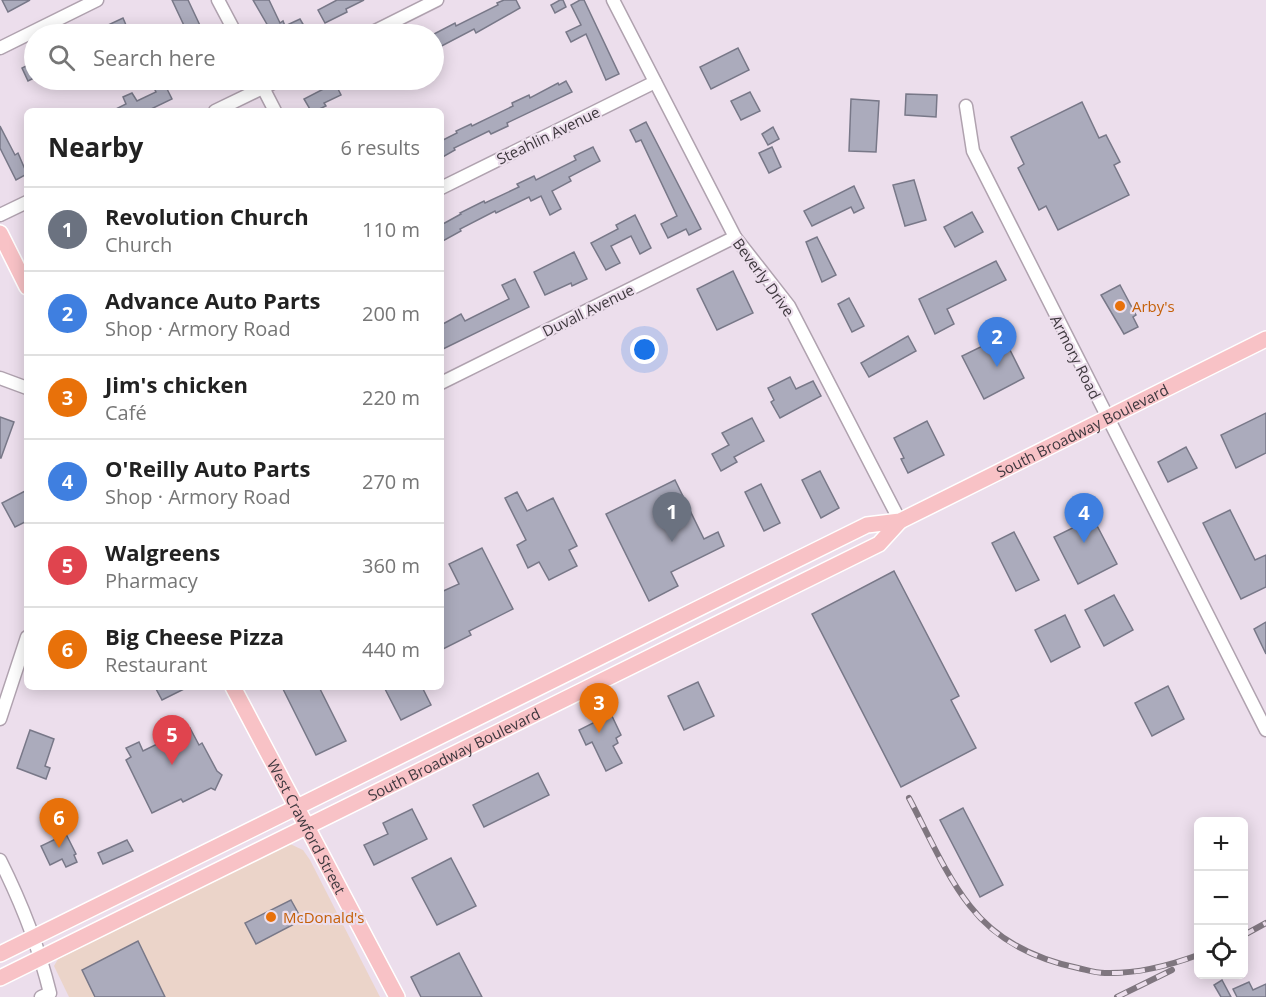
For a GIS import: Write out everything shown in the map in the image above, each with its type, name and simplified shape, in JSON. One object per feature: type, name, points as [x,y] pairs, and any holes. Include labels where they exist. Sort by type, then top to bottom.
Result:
[{"type":"main road","points":[[0,233],[24,281]]},
{"type":"main road","name":"South Broadway Boulevard","points":[[0,954],[867,525],[900,521],[1266,339]]},
{"type":"main road","name":"South Broadway Boulevard","points":[[0,978],[879,544],[900,521]]},
{"type":"main road","name":"West Crawford Street","points":[[235,690],[397,997]]},
{"type":"street","points":[[48,24],[97,0]]},
{"type":"street","points":[[218,0],[231,24]]},
{"type":"street","points":[[389,24],[437,0]]},
{"type":"street","name":"Beverly Drive","points":[[613,0],[735,237],[789,306],[900,521]]},
{"type":"street","points":[[0,48],[24,36]]},
{"type":"street","name":"Steahlin Avenue","points":[[444,187],[655,82]]},
{"type":"street","points":[[220,108],[251,90]]},
{"type":"street","points":[[264,90],[273,108]]},
{"type":"street","name":"Armory Road","points":[[966,106],[973,152],[1266,730]]},
{"type":"street","points":[[0,215],[24,203]]},
{"type":"street","name":"Duvall Avenue","points":[[444,382],[735,237]]},
{"type":"street","points":[[0,378],[24,387]]},
{"type":"street","points":[[0,719],[24,646]]},
{"type":"street","points":[[0,860],[24,910],[42,957],[46,995]]},
{"type":"shaded area","points":[[288,843],[303,850],[310,860],[380,997],[69,997],[54,966],[58,959]]},
{"type":"building","points":[[2,0],[30,0],[8,12]]},
{"type":"building","points":[[172,0],[188,0],[199,24],[183,24]]},
{"type":"building","points":[[253,0],[269,0],[280,23],[283,21],[284,24],[267,24]]},
{"type":"building","points":[[337,0],[364,0],[325,23],[318,10]]},
{"type":"building","points":[[504,0],[516,0],[520,8],[476,33],[474,29],[444,45],[444,29],[455,23],[456,26],[498,5],[497,3]]},
{"type":"building","points":[[563,0],[566,7],[555,13],[551,5]]},
{"type":"building","points":[[584,0],[619,74],[606,80],[586,34],[571,42],[566,32],[581,25],[571,5]]},
{"type":"building","points":[[123,18],[126,24],[110,24]]},
{"type":"building","points":[[300,19],[303,24],[289,24]]},
{"type":"building","points":[[738,48],[749,70],[711,89],[700,67]]},
{"type":"building","points":[[566,81],[572,92],[507,123],[508,126],[491,134],[489,131],[454,148],[455,150],[444,156],[444,140],[457,133],[456,131],[471,124],[472,126],[513,106],[512,103],[529,95],[530,98],[558,83],[559,85]]},
{"type":"building","points":[[155,90],[168,90],[172,99],[153,108],[118,108],[126,104],[123,97],[132,93],[137,101],[156,92]]},
{"type":"building","points":[[321,90],[338,90],[341,95],[324,103],[326,106],[322,108],[309,108],[304,99]]},
{"type":"building","points":[[750,92],[760,111],[741,120],[731,101]]},
{"type":"building","points":[[906,94],[937,95],[936,117],[905,115]]},
{"type":"building","points":[[851,99],[879,101],[876,152],[849,151]]},
{"type":"building","points":[[1082,102],[1099,138],[1106,135],[1120,162],[1114,165],[1129,195],[1058,230],[1046,206],[1039,210],[1018,168],[1024,164],[1011,137]]},
{"type":"building","points":[[646,122],[701,229],[689,235],[686,229],[668,238],[661,224],[677,216],[641,140],[636,142],[630,130]]},
{"type":"building","points":[[0,126],[15,155],[18,153],[24,167],[24,176],[16,180],[0,148]]},
{"type":"building","points":[[773,127],[779,139],[768,145],[762,134]]},
{"type":"building","points":[[593,147],[600,161],[569,177],[571,181],[552,191],[561,209],[550,215],[541,196],[531,201],[529,197],[496,213],[495,211],[460,229],[461,231],[444,240],[444,223],[484,201],[485,203],[519,187],[517,184],[534,176],[536,180],[576,160],[574,156]]},
{"type":"building","points":[[772,147],[781,167],[769,173],[759,153]]},
{"type":"building","points":[[914,180],[926,220],[905,226],[893,185]]},
{"type":"building","points":[[854,186],[864,208],[854,213],[851,207],[812,226],[804,211]]},
{"type":"building","points":[[972,212],[983,232],[955,247],[944,227]]},
{"type":"building","points":[[635,215],[651,248],[640,254],[631,236],[611,246],[620,263],[606,270],[591,243],[618,229],[616,225]]},
{"type":"building","points":[[817,237],[836,275],[822,282],[806,242]]},
{"type":"building","points":[[574,252],[587,279],[572,286],[571,283],[545,295],[534,272]]},
{"type":"building","points":[[996,261],[1006,280],[947,309],[954,324],[935,334],[919,299]]},
{"type":"building","points":[[733,271],[753,313],[717,330],[697,289]]},
{"type":"building","points":[[515,279],[529,307],[444,349],[444,323],[461,314],[465,321],[509,299],[502,285]]},
{"type":"building","points":[[1120,285],[1136,315],[1133,317],[1138,327],[1124,334],[1101,295]]},
{"type":"building","points":[[849,298],[864,326],[852,332],[838,304]]},
{"type":"building","points":[[908,336],[916,351],[869,377],[861,363]]},
{"type":"building","points":[[1003,336],[1024,378],[984,399],[962,356]]},
{"type":"building","points":[[790,377],[796,389],[813,381],[821,396],[780,418],[771,402],[774,400],[768,388]]},
{"type":"building","points":[[1266,413],[1266,453],[1236,468],[1221,435]]},
{"type":"building","points":[[0,417],[14,422],[1,458],[0,458]]},
{"type":"building","points":[[752,418],[764,441],[734,457],[737,462],[721,471],[712,454],[729,445],[722,433]]},
{"type":"building","points":[[927,421],[944,455],[908,473],[901,459],[904,458],[894,438]]},
{"type":"building","points":[[1186,447],[1197,468],[1168,482],[1158,462]]},
{"type":"building","points":[[820,471],[839,508],[821,518],[802,480]]},
{"type":"building","points":[[675,480],[704,539],[718,532],[724,546],[671,572],[678,586],[649,601],[606,514]]},
{"type":"building","points":[[761,484],[780,523],[764,531],[745,492]]},
{"type":"building","points":[[24,492],[24,522],[15,527],[2,503]]},
{"type":"building","points":[[517,492],[527,511],[553,498],[577,546],[569,550],[577,566],[549,580],[539,562],[528,568],[517,545],[526,540],[505,498]]},
{"type":"building","points":[[1230,510],[1255,560],[1266,555],[1266,587],[1241,599],[1203,523]]},
{"type":"building","points":[[1093,518],[1117,564],[1078,584],[1054,537]]},
{"type":"building","points":[[1014,532],[1039,580],[1016,591],[992,543]]},
{"type":"building","points":[[482,548],[513,609],[469,631],[471,635],[444,648],[444,591],[459,584],[449,564]]},
{"type":"building","points":[[894,571],[959,696],[951,700],[976,748],[901,787],[812,614]]},
{"type":"building","points":[[1114,595],[1133,630],[1104,646],[1085,610]]},
{"type":"building","points":[[1065,615],[1080,647],[1051,662],[1035,630]]},
{"type":"building","points":[[1266,622],[1266,654],[1254,629]]},
{"type":"building","points":[[698,682],[714,716],[684,730],[668,696]]},
{"type":"building","points":[[1168,686],[1184,719],[1152,736],[1135,703]]},
{"type":"building","points":[[157,690],[182,690],[162,700]]},
{"type":"building","points":[[284,690],[320,690],[346,741],[316,755]]},
{"type":"building","points":[[386,690],[424,690],[431,705],[401,720]]},
{"type":"building","points":[[611,714],[621,735],[616,738],[618,743],[613,746],[622,763],[606,771],[592,742],[586,745],[579,730]]},
{"type":"building","points":[[190,728],[199,745],[202,743],[217,771],[222,775],[215,790],[211,788],[183,802],[181,799],[152,813],[126,760],[131,757],[126,748],[139,742],[143,751]]},
{"type":"building","points":[[30,730],[54,739],[45,766],[50,768],[46,779],[17,768]]},
{"type":"building","points":[[538,773],[549,795],[484,827],[473,805]]},
{"type":"building","points":[[963,808],[1003,885],[980,897],[940,820]]},
{"type":"building","points":[[412,809],[427,839],[374,865],[364,845],[388,834],[383,823]]},
{"type":"building","points":[[66,834],[76,854],[74,855],[77,862],[66,867],[62,859],[50,865],[41,846]]},
{"type":"building","points":[[127,840],[133,851],[103,864],[98,853]]},
{"type":"building","points":[[451,858],[476,906],[437,925],[412,878]]},
{"type":"building","points":[[291,900],[302,920],[256,944],[245,923]]},
{"type":"building","points":[[138,941],[165,997],[95,997],[82,970]]},
{"type":"building","points":[[459,953],[482,997],[421,997],[411,977]]},
{"type":"building","points":[[1222,980],[1231,997],[1221,997],[1214,985]]},
{"type":"building","points":[[1249,982],[1253,990],[1266,984],[1266,997],[1237,997],[1233,989]]},
{"type":"railway","points":[[909,798],[961,894],[992,929],[1018,947],[1062,964],[1102,973],[1152,968],[1194,956]]},
{"type":"railway","points":[[1248,933],[1266,923]]},
{"type":"railway","points":[[1117,997],[1172,970]]},
{"type":"place","name":"Arby's","points":[[1120,306]]},
{"type":"place","name":"Advance Auto Parts","points":[[997,367]]},
{"type":"place","name":"Revolution Church","points":[[672,542]]},
{"type":"place","name":"O'Reilly Auto Parts","points":[[1084,543]]},
{"type":"place","name":"Jim's chicken","points":[[599,733]]},
{"type":"place","name":"Walgreens","points":[[172,765]]},
{"type":"place","name":"Big Cheese Pizza","points":[[59,848]]},
{"type":"place","name":"McDonald's","points":[[271,917]]}]
